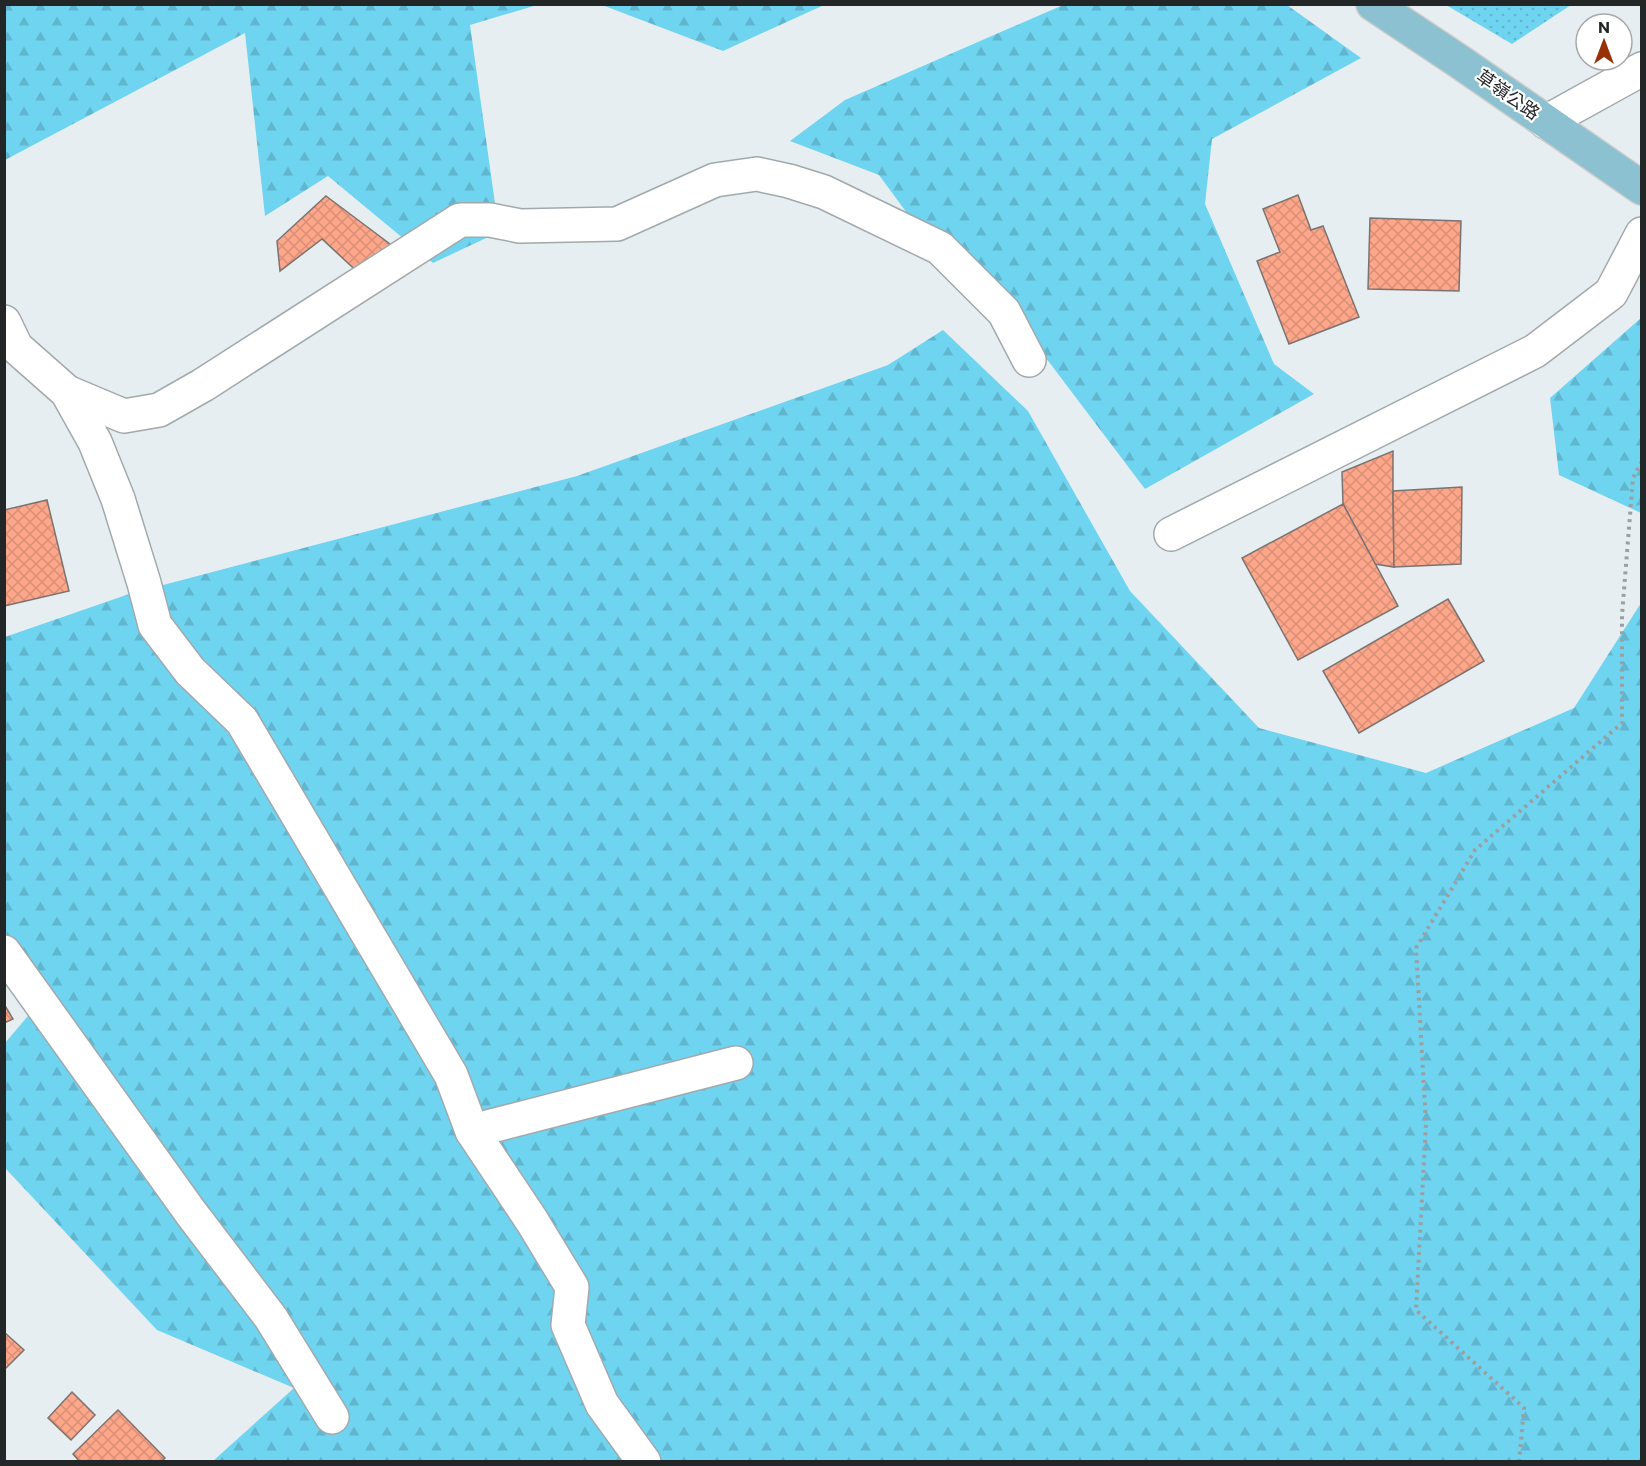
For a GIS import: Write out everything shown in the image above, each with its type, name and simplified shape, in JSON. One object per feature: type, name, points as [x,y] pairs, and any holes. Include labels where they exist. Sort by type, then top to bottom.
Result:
[{"type":"main road","name":"草嶺公路","points":[[1373,4],[1641,188]]},
{"type":"street","points":[[1546,122],[1641,69]]},
{"type":"street","points":[[4,322],[16,347],[67,392],[124,416],[159,410],[203,385],[460,220],[490,220],[520,226],[617,224],[715,180],[757,174],[824,192],[940,248],[1004,312],[1029,360]]},
{"type":"street","points":[[1171,534],[1535,351],[1611,293],[1641,234]]},
{"type":"street","points":[[67,392],[95,442],[118,499],[155,626],[190,671],[242,721],[451,1075],[472,1131],[573,1287],[568,1325],[602,1404],[644,1461]]},
{"type":"street","points":[[4,952],[191,1213],[272,1318],[332,1417]]},
{"type":"street","points":[[472,1131],[736,1063]]},
{"type":"path","points":[[1519,1461],[1524,1408],[1416,1310],[1426,1124],[1416,948],[1475,850],[1622,723],[1622,615],[1633,478],[1641,461]]},
{"type":"green space","points":[[5,5],[537,5],[470,25],[499,232],[433,263],[328,176],[265,216],[245,33],[5,160]]},
{"type":"green space","points":[[602,5],[824,5],[723,51]]},
{"type":"green space","points":[[1063,5],[1287,5],[1361,58],[1212,139],[1205,204],[1274,364],[1314,394],[1145,489],[1049,362],[985,286],[926,239],[879,175],[790,141],[845,100]]},
{"type":"green space","points":[[1446,5],[1571,5],[1512,44]]},
{"type":"green space","points":[[1641,318],[1641,513],[1559,475],[1550,398]]},
{"type":"green space","points":[[943,330],[1028,411],[1130,591],[1259,728],[1426,773],[1574,708],[1641,603],[1641,1461],[213,1461],[294,1388],[157,1330],[5,1168],[5,1043],[33,1010],[5,955],[5,637],[129,594],[577,476],[888,365]]},
{"type":"building","points":[[1298,195],[1311,230],[1323,226],[1359,317],[1289,344],[1257,261],[1280,252],[1263,209]]},
{"type":"building","points":[[326,196],[394,247],[363,277],[322,239],[280,271],[277,241]]},
{"type":"building","points":[[1370,218],[1461,221],[1459,291],[1368,289]]},
{"type":"building","points":[[1393,451],[1394,567],[1375,564],[1343,504],[1342,472]]},
{"type":"building","points":[[1462,487],[1461,564],[1394,567],[1393,491]]},
{"type":"building","points":[[47,500],[69,591],[4,606],[4,510]]},
{"type":"building","points":[[1343,504],[1398,606],[1298,660],[1242,558]]},
{"type":"building","points":[[1448,599],[1484,661],[1359,733],[1323,671]]},
{"type":"building","points":[[4,1004],[13,1019],[4,1023]]},
{"type":"building","points":[[4,1332],[24,1350],[4,1370]]},
{"type":"building","points":[[72,1392],[95,1415],[71,1440],[48,1418]]},
{"type":"building","points":[[118,1410],[165,1458],[161,1462],[80,1462],[73,1454]]}]
